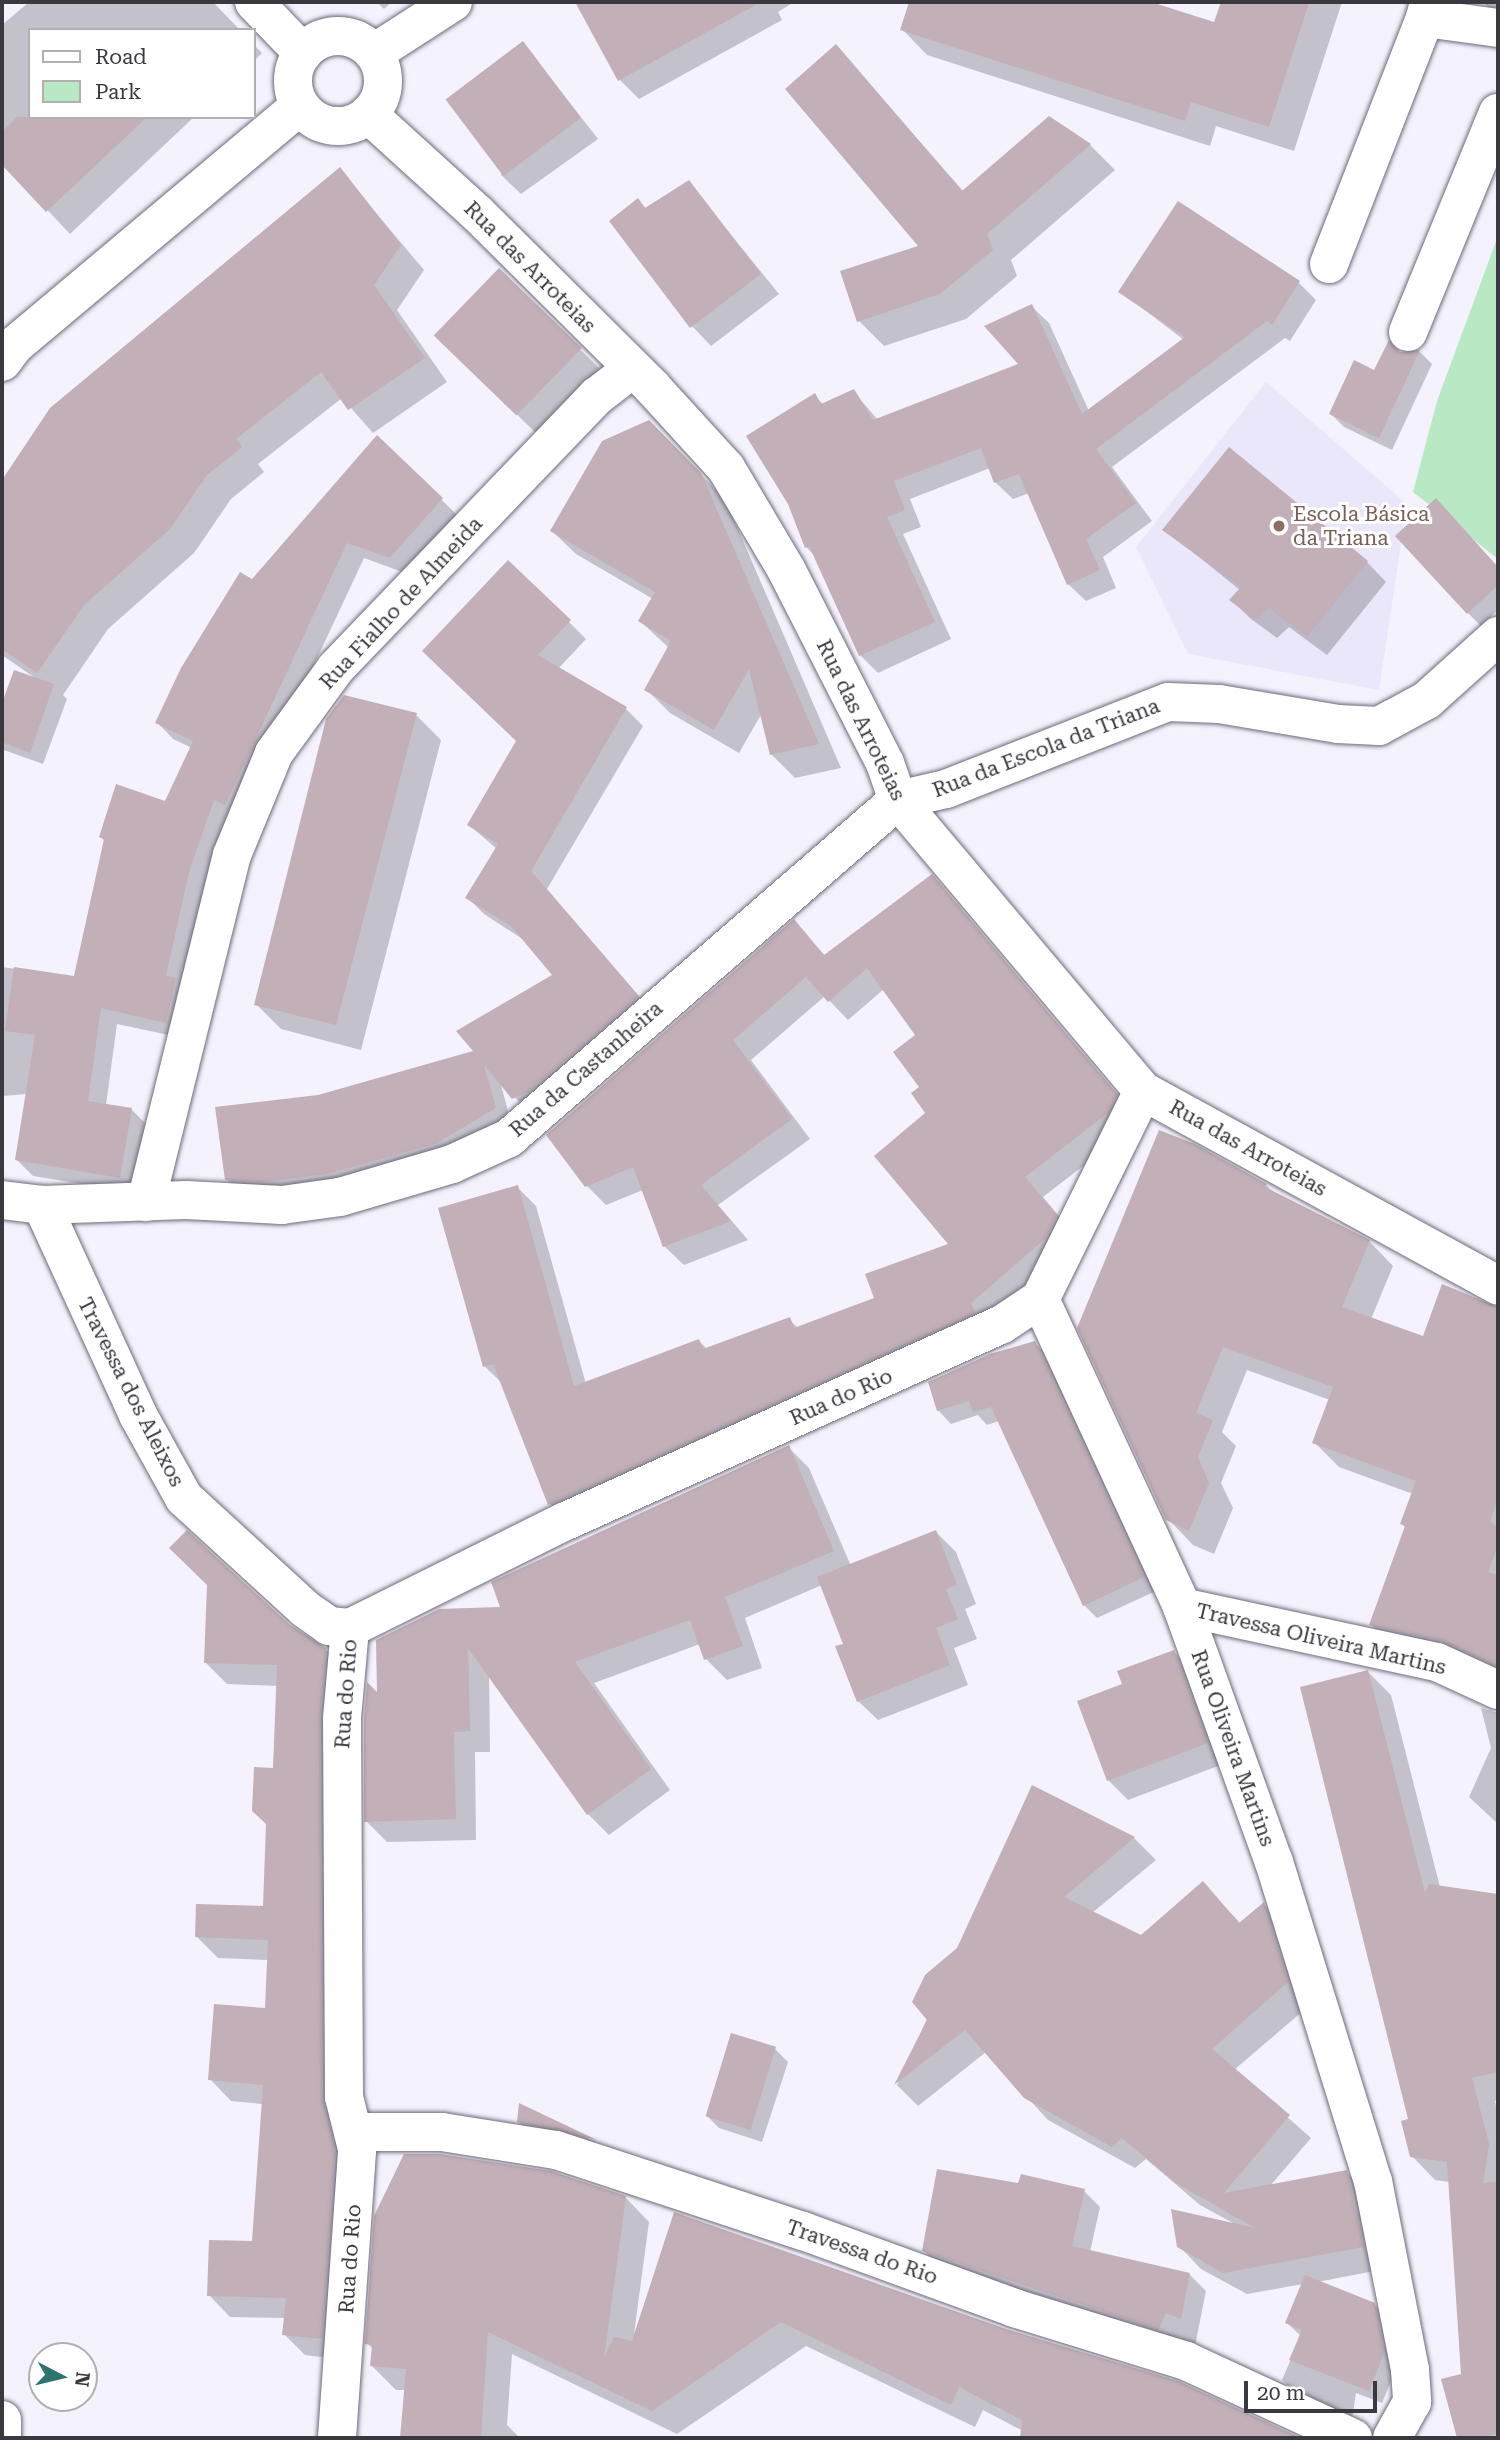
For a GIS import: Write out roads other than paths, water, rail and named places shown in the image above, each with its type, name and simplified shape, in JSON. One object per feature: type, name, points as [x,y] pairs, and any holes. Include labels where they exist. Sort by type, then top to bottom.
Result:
[{"type":"street","points":[[254,2],[303,53]]},
{"type":"street","points":[[374,54],[453,2]]},
{"type":"street","points":[[1329,264],[1427,10],[1498,28]]},
{"type":"street","points":[[338,36],[364,44],[374,54],[383,78],[382,92],[369,114],[345,126],[332,126],[300,106],[293,79],[303,53],[313,43],[338,36]]},
{"type":"street","points":[[2,362],[15,345],[300,106]]},
{"type":"street","points":[[1408,331],[1498,113]]},
{"type":"street","name":"Rua das Arroteias","points":[[369,114],[478,214],[726,468],[792,581],[885,763],[898,800],[1143,1091],[1498,1285]]},
{"type":"street","name":"Rua Fialho de Almeida","points":[[146,1202],[232,855],[274,753],[336,668],[597,396],[632,369]]},
{"type":"street","name":"Rua da Escola da Triana","points":[[898,800],[946,789],[1168,702],[1219,704],[1338,724],[1379,726],[1427,700],[1498,636]]},
{"type":"street","name":"Rua da Castanheira","points":[[2,1200],[42,1205],[146,1202],[282,1205],[340,1197],[452,1164],[509,1138],[898,800]]},
{"type":"street","points":[[1040,1299],[1143,1091]]},
{"type":"street","name":"Travessa dos Aleixos","points":[[42,1205],[138,1415],[184,1498],[305,1609],[329,1626],[350,1628]]},
{"type":"street","name":"Rua Oliveira Martins","points":[[1040,1299],[1182,1607],[1274,1861],[1373,2181],[1410,2370],[1412,2402],[1392,2438]]},
{"type":"street","name":"Rua do Rio","points":[[337,2438],[355,2132],[344,2097],[342,1718],[350,1628],[566,1521],[1000,1325],[1040,1299]]},
{"type":"street","name":"Travessa Oliveira Martins","points":[[1182,1607],[1437,1662],[1498,1690]]},
{"type":"street","name":"Travessa do Rio","points":[[355,2132],[442,2132],[568,2154],[803,2231],[1014,2308],[1185,2361],[1353,2438]]},
{"type":"street","points":[[2,2420],[2,2438]]},
{"type":"place","name":"Escola Básica da Triana","points":[[1279,526]]}]
